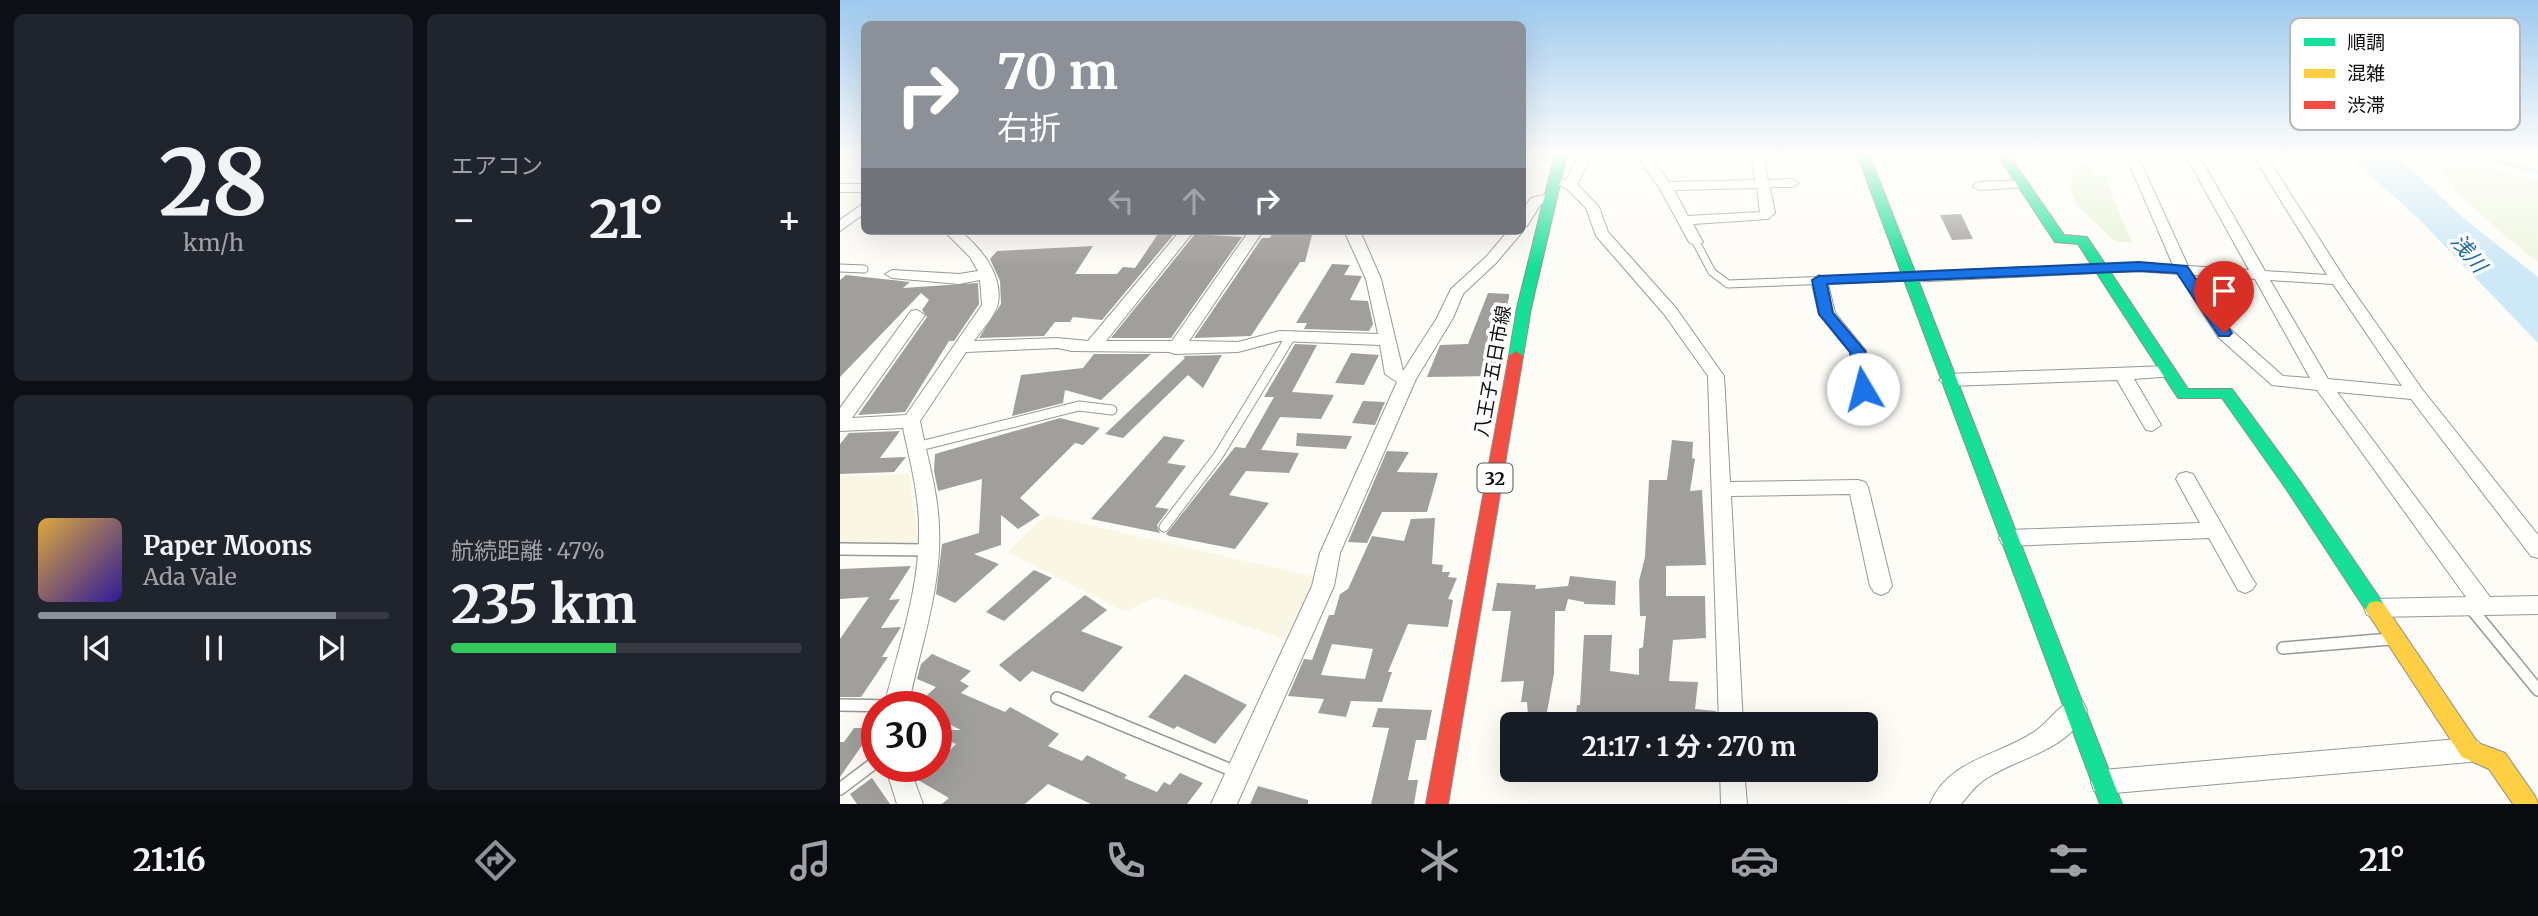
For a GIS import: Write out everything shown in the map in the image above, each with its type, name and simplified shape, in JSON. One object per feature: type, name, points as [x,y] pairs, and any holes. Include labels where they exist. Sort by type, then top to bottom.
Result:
[{"type":"street","points":[[1526,217],[1536,201],[1552,192]]},
{"type":"street","name":"八王子五日市線","points":[[1437,804],[1470,632],[1524,308],[1557,192]]},
{"type":"street","points":[[1564,192],[1592,207],[1601,233],[1670,311],[1716,376],[1731,712]]},
{"type":"street","points":[[1668,192],[1696,242]]},
{"type":"street","points":[[1684,219],[1763,216],[1768,213],[1764,192]]},
{"type":"street","points":[[1877,192],[2107,793],[2470,750],[2497,761],[2527,804]]},
{"type":"street","points":[[2027,192],[2060,239],[2082,240],[2183,394],[2226,393],[2470,750]]},
{"type":"street","points":[[2148,192],[2182,269],[2224,333],[2278,381],[2416,393]]},
{"type":"street","points":[[2212,192],[2322,384],[2477,606]]},
{"type":"street","points":[[2282,192],[2338,280],[2416,393],[2538,550]]},
{"type":"street","points":[[840,227],[861,210]]},
{"type":"street","points":[[900,691],[919,617],[927,550],[928,507],[911,421],[990,305],[986,274],[977,251],[956,235]]},
{"type":"street","points":[[1092,346],[1184,235]]},
{"type":"street","points":[[1175,349],[1253,235]]},
{"type":"street","points":[[1353,235],[1368,262],[1381,305],[1393,374],[1407,379]]},
{"type":"street","points":[[1224,804],[1323,586],[1330,553],[1407,379],[1445,318],[1456,292],[1491,260],[1513,235]]},
{"type":"street","points":[[1908,277],[2101,268],[2182,269],[2338,280]]},
{"type":"street","points":[[892,274],[959,279],[986,274]]},
{"type":"street","points":[[1819,280],[1826,314],[1858,351],[1863,389],[1843,391]]},
{"type":"street","points":[[840,423],[917,315]]},
{"type":"street","points":[[960,347],[1057,343],[1175,349],[1238,347],[1280,336],[1386,340]]},
{"type":"street","points":[[1948,380],[2168,372]]},
{"type":"street","points":[[2122,373],[2152,425]]},
{"type":"street","points":[[840,423],[911,421]]},
{"type":"street","points":[[2186,479],[2245,584]]},
{"type":"street","points":[[1723,489],[1858,487],[1881,586]]},
{"type":"street","points":[[2009,538],[2214,530]]},
{"type":"street","points":[[2375,608],[2538,605]]},
{"type":"street","points":[[1943,804],[1974,772],[2044,739],[2075,710]]},
{"type":"street","points":[[901,782],[910,804]]},
{"type":"street","points":[[1733,782],[1734,804]]},
{"type":"lane","points":[[1696,242],[1712,272],[1728,284],[1908,277]]},
{"type":"lane","points":[[840,268],[864,269]]},
{"type":"lane","points":[[1164,527],[1217,456],[1292,337]]},
{"type":"lane","points":[[916,447],[981,433],[1079,406],[1112,410]]},
{"type":"lane","points":[[840,550],[927,550]]},
{"type":"lane","points":[[2477,606],[2538,690]]},
{"type":"lane","points":[[2283,648],[2394,638]]},
{"type":"lane","points":[[1057,698],[1237,773]]},
{"type":"lane","points":[[840,705],[861,705]]},
{"type":"lane","points":[[840,789],[861,773]]},
{"type":"shaded area","points":[[909,474],[918,539],[911,543],[840,542],[840,476]]},
{"type":"shaded area","points":[[1046,515],[1316,577],[1284,639],[1156,597],[1125,612],[1007,552]]},
{"type":"green space","points":[[2072,192],[2110,192],[2132,243],[2115,241],[2077,205]]},
{"type":"green space","points":[[2458,192],[2538,192],[2538,262],[2513,243]]},
{"type":"water","name":"浅川","points":[[2389,192],[2435,192],[2467,221],[2538,277],[2538,343],[2419,219]]},
{"type":"building","points":[[1961,214],[1973,239],[1952,240],[1940,215]]},
{"type":"building","points":[[1157,235],[1173,235],[1102,320],[1073,317],[1070,322],[1055,322],[1044,336],[979,338],[1001,304],[1000,281],[990,259],[997,251],[1093,246],[1075,274],[1117,274],[1123,267],[1135,268]]},
{"type":"building","points":[[1194,235],[1242,237],[1171,338],[1111,338]]},
{"type":"building","points":[[1272,235],[1312,235],[1305,262],[1300,262],[1251,336],[1194,338],[1262,238],[1270,238]]},
{"type":"building","points":[[1332,264],[1350,265],[1344,275],[1362,276],[1350,300],[1368,301],[1373,324],[1369,331],[1304,329],[1307,323],[1296,323]]},
{"type":"building","points":[[846,275],[910,282],[903,288],[978,283],[979,304],[954,341],[949,341],[905,412],[858,415],[927,317],[922,310],[929,300],[921,293],[840,377],[840,280]]},
{"type":"building","points":[[1488,293],[1509,294],[1495,344],[1500,344],[1494,376],[1427,377],[1440,345],[1468,344]]},
{"type":"building","points":[[1295,344],[1317,345],[1292,392],[1334,395],[1321,419],[1280,417],[1261,450],[1299,453],[1289,473],[1246,471],[1229,495],[1269,503],[1235,549],[1166,534],[1235,447],[1245,448],[1274,397],[1264,397]]},
{"type":"building","points":[[1351,353],[1379,355],[1364,385],[1335,383]]},
{"type":"building","points":[[1094,354],[1151,354],[1101,400],[1065,390],[1063,403],[1012,416],[1021,375],[1083,368]]},
{"type":"building","points":[[1222,355],[1203,388],[1188,375],[1123,438],[1105,434],[1185,358],[1183,356]]},
{"type":"building","points":[[1363,401],[1385,402],[1375,425],[1352,423]]},
{"type":"building","points":[[1060,418],[1100,428],[1083,445],[1075,443],[1020,498],[1040,515],[1018,529],[1001,515],[1001,545],[974,554],[999,564],[955,603],[936,594],[942,544],[979,533],[982,479],[938,491],[934,471],[935,454]]},
{"type":"building","points":[[900,431],[880,458],[906,457],[894,472],[840,474],[840,444],[849,433]]},
{"type":"building","points":[[1297,433],[1352,436],[1346,449],[1296,446]]},
{"type":"building","points":[[1164,436],[1185,440],[1167,463],[1186,466],[1155,507],[1169,509],[1157,525],[1160,533],[1091,519]]},
{"type":"building","points":[[1672,440],[1693,442],[1692,458],[1695,459],[1690,491],[1702,490],[1706,565],[1666,566],[1666,596],[1705,596],[1706,638],[1673,640],[1669,681],[1698,682],[1695,709],[1716,712],[1576,712],[1577,705],[1580,705],[1584,635],[1612,635],[1610,671],[1639,675],[1639,649],[1643,647],[1646,616],[1640,616],[1639,581],[1645,557],[1649,480],[1667,480]]},
{"type":"building","points":[[1387,451],[1409,452],[1397,472],[1438,473],[1427,512],[1382,512],[1367,543],[1348,542]]},
{"type":"building","points":[[1435,518],[1432,564],[1443,565],[1442,572],[1450,572],[1448,577],[1457,578],[1448,599],[1453,600],[1448,627],[1408,624],[1388,672],[1392,672],[1382,702],[1351,701],[1346,717],[1318,713],[1324,699],[1288,696],[1304,659],[1312,660],[1329,615],[1334,615],[1340,594],[1348,589],[1372,536],[1404,541],[1411,519]],"holes":[[[1332,644],[1373,649],[1365,679],[1321,675]]]},
{"type":"building","points":[[911,566],[889,600],[900,599],[881,628],[901,627],[882,657],[888,657],[865,691],[861,691],[861,697],[840,697],[840,639],[869,597],[840,599],[840,569]]},
{"type":"building","points":[[1034,570],[1052,578],[1004,621],[986,612]]},
{"type":"building","points":[[1570,576],[1616,581],[1615,605],[1584,604],[1568,599],[1565,611],[1555,611],[1554,674],[1547,712],[1528,712],[1527,702],[1521,702],[1524,681],[1501,682],[1511,611],[1492,611],[1497,583],[1536,585],[1535,589],[1568,586]]},
{"type":"building","points":[[1085,595],[1107,610],[1081,631],[1123,647],[1083,692],[1032,671],[1020,682],[999,665]]},
{"type":"building","points":[[932,654],[971,671],[960,681],[969,686],[961,693],[1005,712],[1010,707],[1059,734],[1048,746],[1082,761],[1087,755],[1127,775],[1124,778],[1157,792],[1164,782],[1170,785],[1180,773],[1203,783],[1187,804],[1091,804],[1048,784],[1025,804],[942,804],[949,798],[921,782],[952,782],[952,748],[956,744],[952,742],[952,730],[961,730],[952,726],[952,691],[932,691],[936,687],[917,679],[921,664]]},
{"type":"building","points":[[1185,674],[1247,705],[1215,744],[1177,726],[1174,729],[1148,717]]},
{"type":"building","points":[[1378,708],[1432,710],[1426,740],[1416,740],[1408,780],[1418,780],[1414,804],[1371,804],[1389,728],[1372,727]]},
{"type":"building","points":[[854,728],[861,728],[861,747],[840,777],[840,742],[844,742]]},
{"type":"building","points":[[866,782],[875,782],[890,804],[857,804],[850,794]]},
{"type":"building","points":[[1258,786],[1308,800],[1308,804],[1250,804]]},
{"type":"traffic: fast","points":[[1516,356],[1524,308],[1552,192]]},
{"type":"traffic: fast","points":[[1877,192],[2111,804]]},
{"type":"traffic: fast","points":[[2028,192],[2060,239],[2082,240],[2184,394],[2226,393],[2293,485],[2376,609]]},
{"type":"traffic: slow","points":[[2376,609],[2470,750],[2497,761],[2527,804]]},
{"type":"traffic: jam","points":[[1437,804],[1516,356]]},
{"type":"route","points":[[1863,389],[1858,351],[1826,314],[1819,280],[2139,267],[2182,269],[2224,333]]}]
